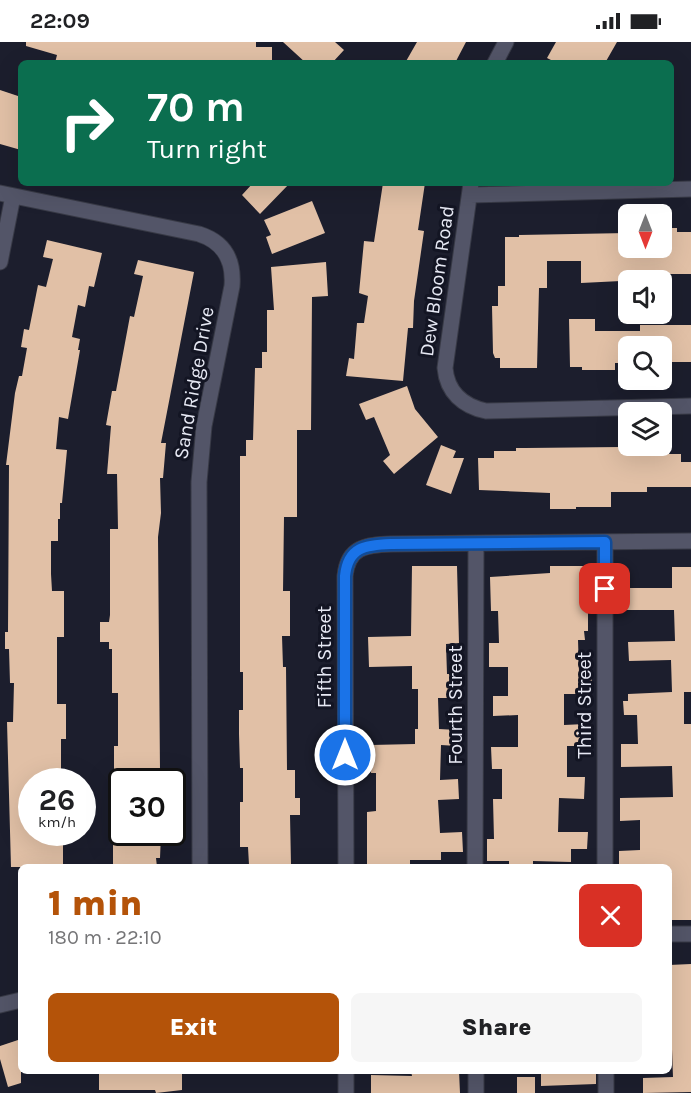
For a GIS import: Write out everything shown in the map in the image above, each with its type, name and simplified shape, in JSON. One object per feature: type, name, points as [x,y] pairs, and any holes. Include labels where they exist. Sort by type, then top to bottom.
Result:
[{"type":"street","points":[[497,60],[506,42]]},
{"type":"street","points":[[470,189],[691,189]]},
{"type":"street","name":"Dew Bloom Road","points":[[470,189],[446,368],[446,379],[458,397],[467,404],[486,411],[691,406]]},
{"type":"street","points":[[0,262],[6,194]]},
{"type":"street","name":"Sand Ridge Drive","points":[[6,194],[199,234],[216,242],[231,264],[232,286],[204,426],[199,482],[200,864]]},
{"type":"street","points":[[476,544],[691,541]]},
{"type":"street","name":"Third Street","points":[[605,542],[606,864]]},
{"type":"street","name":"Fifth Street","points":[[346,864],[345,576],[350,556],[355,551],[373,545],[476,544]]},
{"type":"street","name":"Fourth Street","points":[[476,544],[476,864]]},
{"type":"street","points":[[672,934],[691,934]]},
{"type":"street","points":[[0,1005],[18,1001]]},
{"type":"street","points":[[345,1093],[346,1074]]},
{"type":"street","points":[[476,1074],[476,1093]]},
{"type":"street","points":[[606,1074],[606,1093]]},
{"type":"building","points":[[26,42],[256,42],[256,47],[272,47],[272,60],[56,60],[57,55],[26,46]]},
{"type":"building","points":[[283,42],[335,42],[344,50],[335,60],[303,60]]},
{"type":"building","points":[[417,42],[466,42],[457,60],[407,60]]},
{"type":"building","points":[[556,42],[617,42],[607,60],[551,60],[547,58]]},
{"type":"building","points":[[0,90],[18,96],[18,149],[0,144]]},
{"type":"building","points":[[250,186],[287,186],[260,214],[242,195]]},
{"type":"building","points":[[383,186],[425,186],[418,230],[424,231],[414,301],[413,328],[408,328],[403,381],[346,376],[349,358],[354,359],[357,323],[364,323],[368,296],[359,293],[364,241],[374,242]]},
{"type":"building","points":[[312,201],[325,233],[272,254],[266,237],[271,235],[264,220]]},
{"type":"building","points":[[672,228],[677,228],[677,232],[691,232],[691,274],[672,274],[672,270],[618,270],[618,281],[581,283],[581,261],[547,261],[547,288],[539,288],[537,368],[500,368],[500,358],[495,358],[493,353],[492,306],[498,306],[498,286],[505,286],[505,237],[519,237],[519,235],[618,233],[618,258],[672,258]]},
{"type":"building","points":[[47,240],[102,253],[94,287],[89,286],[85,307],[78,305],[72,337],[80,339],[78,350],[80,350],[68,419],[59,417],[56,449],[67,450],[60,519],[58,519],[58,541],[51,541],[52,591],[64,591],[64,637],[57,637],[57,704],[66,704],[66,739],[61,739],[61,768],[18,768],[18,846],[63,846],[63,864],[18,864],[18,867],[11,867],[7,722],[13,722],[14,683],[10,683],[9,649],[5,649],[5,632],[8,632],[9,465],[6,465],[15,393],[19,376],[22,376],[27,348],[21,347],[24,329],[29,330],[38,285],[46,287],[53,259],[43,257]]},
{"type":"building","points":[[138,260],[194,272],[161,443],[166,443],[163,478],[160,478],[161,513],[158,537],[160,768],[114,768],[114,746],[118,746],[118,693],[112,693],[112,649],[109,649],[109,642],[100,642],[100,622],[109,622],[110,615],[110,529],[118,529],[117,474],[107,474],[111,426],[106,425],[112,391],[116,391],[130,316],[134,317],[143,276],[134,274]]},
{"type":"building","points":[[326,262],[328,296],[312,297],[311,430],[297,430],[297,517],[284,517],[283,591],[290,591],[290,636],[282,636],[283,667],[286,667],[287,770],[295,770],[295,798],[300,798],[300,815],[290,815],[291,864],[249,864],[248,847],[240,847],[243,768],[240,768],[239,710],[243,710],[243,672],[240,672],[240,456],[246,456],[246,440],[253,440],[255,368],[262,368],[262,352],[267,352],[267,310],[274,310],[271,267]]},
{"type":"building","points":[[569,319],[595,319],[595,331],[640,331],[640,325],[691,325],[691,362],[672,362],[672,336],[618,336],[618,363],[615,363],[615,370],[582,370],[582,367],[570,367]]},
{"type":"building","points":[[407,386],[415,409],[438,437],[394,474],[383,461],[390,455],[374,417],[366,420],[359,404]]},
{"type":"building","points":[[441,445],[456,451],[453,458],[464,458],[451,494],[426,485]]},
{"type":"building","points":[[618,447],[618,456],[681,454],[681,462],[691,462],[691,487],[647,487],[647,492],[611,492],[611,507],[576,507],[576,509],[550,509],[550,493],[479,490],[478,458],[494,458],[494,451],[516,451],[516,448]]},
{"type":"building","points":[[412,566],[457,566],[459,643],[446,644],[447,674],[459,674],[460,688],[450,689],[450,698],[438,698],[439,729],[457,730],[457,746],[441,745],[440,780],[458,779],[459,799],[438,800],[440,833],[462,832],[463,852],[441,852],[441,860],[410,860],[410,864],[367,864],[367,812],[376,811],[376,773],[371,773],[371,745],[415,744],[415,729],[418,729],[418,689],[412,689],[412,666],[369,667],[368,637],[411,636]]},
{"type":"building","points":[[550,566],[594,566],[595,610],[588,610],[588,631],[584,631],[585,640],[578,640],[579,672],[592,672],[592,686],[584,686],[584,694],[564,694],[564,725],[585,724],[586,746],[567,746],[567,777],[585,777],[584,799],[559,798],[558,832],[588,832],[587,849],[571,849],[571,862],[533,861],[533,864],[509,864],[509,861],[487,861],[487,839],[494,839],[493,799],[502,799],[502,769],[492,769],[491,747],[518,747],[518,715],[493,716],[493,696],[508,696],[508,667],[489,667],[489,643],[499,643],[498,611],[491,611],[490,577],[550,573]]},
{"type":"building","points":[[672,567],[691,567],[691,692],[684,692],[684,724],[691,724],[691,920],[672,920],[672,864],[619,864],[619,851],[640,850],[640,820],[620,821],[620,798],[673,797],[672,766],[621,767],[621,744],[638,744],[637,715],[624,715],[623,701],[628,701],[628,694],[672,692],[671,660],[629,661],[628,642],[675,641],[674,610],[615,610],[615,588],[672,588]]},
{"type":"building","points":[[113,846],[160,846],[160,858],[156,858],[157,864],[113,864]]},
{"type":"building","points":[[691,964],[691,1092],[643,1093],[643,1078],[673,1077],[672,965]]},
{"type":"building","points":[[18,1040],[18,1074],[21,1074],[21,1083],[8,1087],[0,1059],[0,1046]]},
{"type":"building","points":[[99,1074],[182,1074],[182,1090],[156,1093],[155,1090],[99,1090]]},
{"type":"building","points":[[412,1074],[459,1074],[460,1093],[371,1093],[371,1075],[412,1076]]},
{"type":"building","points":[[541,1074],[596,1074],[596,1084],[541,1086]]},
{"type":"building","points":[[517,1077],[535,1077],[535,1093],[517,1093]]},
{"type":"route","points":[[345,755],[345,570],[350,556],[355,551],[373,545],[391,544],[605,542],[605,589]]}]
